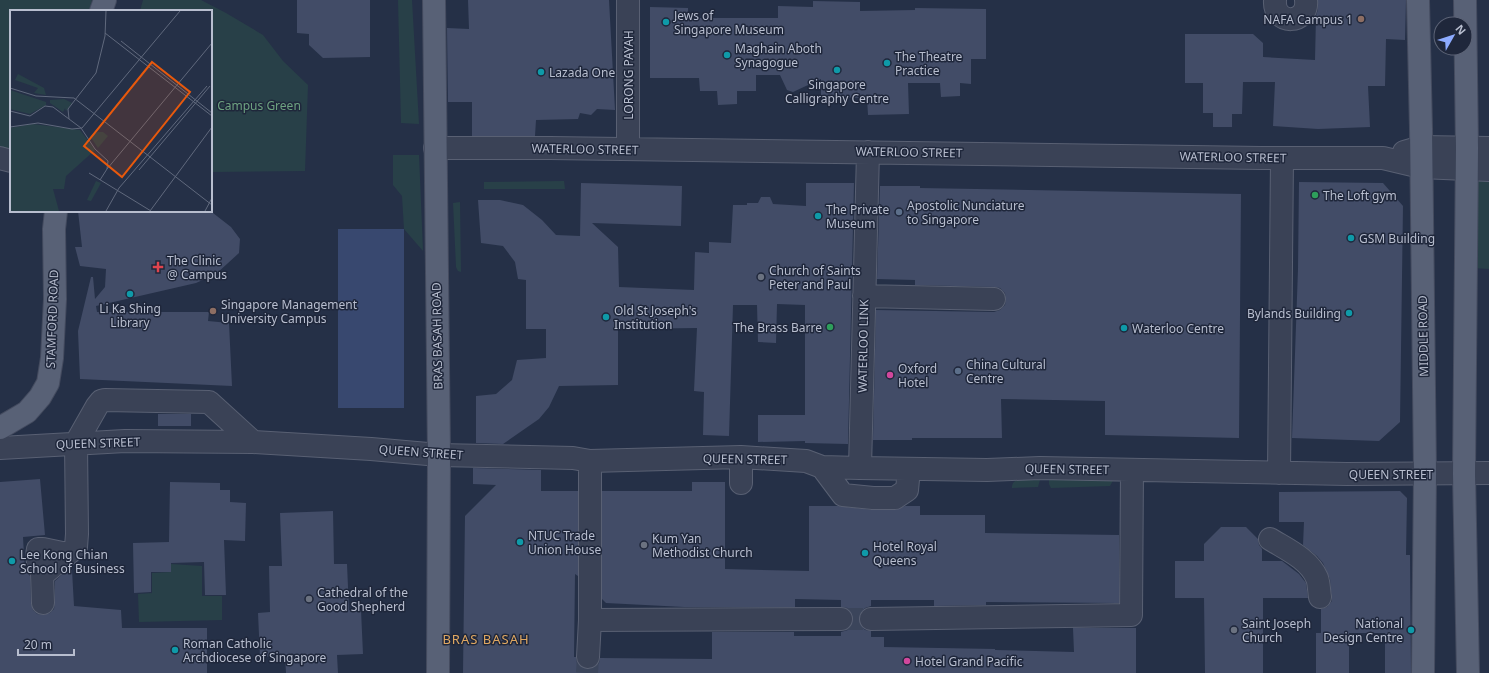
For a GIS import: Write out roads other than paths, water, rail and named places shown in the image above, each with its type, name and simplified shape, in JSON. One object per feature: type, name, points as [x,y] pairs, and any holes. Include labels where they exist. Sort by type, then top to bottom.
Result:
[{"type":"main road","points":[[101,10],[104,0]]},
{"type":"main road","name":"BRAS BASAH ROAD","points":[[434,0],[439,455],[438,673]]},
{"type":"main road","name":"MIDDLE ROAD","points":[[1418,0],[1425,473],[1423,673]]},
{"type":"main road","points":[[1465,0],[1467,148],[1464,474],[1468,673]]},
{"type":"main road","name":"STAMFORD ROAD","points":[[0,428],[27,412],[40,397],[48,383],[52,358],[55,306],[54,229],[56,212]]},
{"type":"street","name":"LORONG PAYAH","points":[[628,0],[628,149]]},
{"type":"street","points":[[1275,0],[1278,14],[1287,19],[1292,19],[1304,12],[1306,0]]},
{"type":"street","name":"WATERLOO STREET","points":[[435,148],[550,148],[1282,158],[1421,157],[1467,148],[1489,148]]},
{"type":"street","name":"WATERLOO LINK","points":[[860,468],[868,152]]},
{"type":"street","name":"WATERLOO STREET","points":[[1421,157],[1466,170],[1489,170]]},
{"type":"street","points":[[0,158],[10,161]]},
{"type":"street","points":[[1279,473],[1282,158]]},
{"type":"street","points":[[864,296],[994,299]]},
{"type":"street","points":[[44,603],[42,573],[39,568],[37,556],[38,550],[43,549],[67,554],[76,547],[76,443],[101,401],[210,402],[253,442]]},
{"type":"street","name":"QUEEN STREET","points":[[0,448],[125,440],[253,442],[371,449],[439,455],[573,458],[590,461],[741,457],[806,461],[822,467],[860,468],[987,470],[1040,468],[1347,474],[1489,473]]},
{"type":"street","points":[[741,457],[741,483]]},
{"type":"street","points":[[588,657],[590,620],[590,461]]},
{"type":"street","points":[[822,467],[843,495],[873,498],[894,498],[907,490],[909,469]]},
{"type":"street","points":[[871,619],[1131,616],[1127,574],[1132,470]]},
{"type":"street","points":[[1270,539],[1297,556],[1312,570],[1318,579],[1320,597]]},
{"type":"street","points":[[590,620],[841,619]]},
{"type":"water","points":[[338,229],[404,229],[404,408],[338,408]]},
{"type":"tunnel","points":[[841,619],[871,619]]},
{"type":"tunnel","points":[[587,673],[588,657]]},
{"type":"place","name":"NAFA Campus 1","points":[[1361,19]]},
{"type":"place","name":"Jews of Singapore Museum","points":[[666,22]]},
{"type":"place","name":"Maghain Aboth Synagogue","points":[[727,55]]},
{"type":"place","name":"The Theatre Practice","points":[[887,63]]},
{"type":"place","name":"Singapore Calligraphy Centre","points":[[837,70]]},
{"type":"place","name":"Lazada One","points":[[541,72]]},
{"type":"place","name":"The Loft gym","points":[[1315,195]]},
{"type":"place","name":"Apostolic Nunciature to Singapore","points":[[899,212]]},
{"type":"place","name":"The Private Museum","points":[[818,216]]},
{"type":"place","name":"GSM Building","points":[[1351,238]]},
{"type":"place","name":"The Clinic @ Campus","points":[[158,267]]},
{"type":"place","name":"Church of Saints Peter and Paul","points":[[761,277]]},
{"type":"place","name":"Li Ka Shing Library","points":[[130,294]]},
{"type":"place","name":"Singapore Management University Campus","points":[[213,311]]},
{"type":"place","name":"Bylands Building","points":[[1349,313]]},
{"type":"place","name":"Old St Joseph's Institution","points":[[606,317]]},
{"type":"place","name":"The Brass Barre","points":[[830,327]]},
{"type":"place","name":"Waterloo Centre","points":[[1124,328]]},
{"type":"place","name":"China Cultural Centre","points":[[958,371]]},
{"type":"place","name":"Oxford Hotel","points":[[890,375]]},
{"type":"place","name":"NTUC Trade Union House","points":[[520,542]]},
{"type":"place","name":"Kum Yan Methodist Church","points":[[644,545]]},
{"type":"place","name":"Hotel Royal Queens","points":[[865,553]]},
{"type":"place","name":"Lee Kong Chian School of Business","points":[[12,561]]},
{"type":"place","name":"Cathedral of the Good Shepherd","points":[[309,599]]},
{"type":"place","name":"Saint Joseph Church","points":[[1234,630]]},
{"type":"place","name":"National Design Centre","points":[[1411,630]]},
{"type":"place","name":"Roman Catholic Archdiocese of Singapore","points":[[175,650]]},
{"type":"place","name":"Hotel Grand Pacific","points":[[907,661]]},
{"type":"district","name":"BRAS BASAH","points":[[486,639]]},
{"type":"park label","name":"Campus Green","points":[[259,105]]}]
